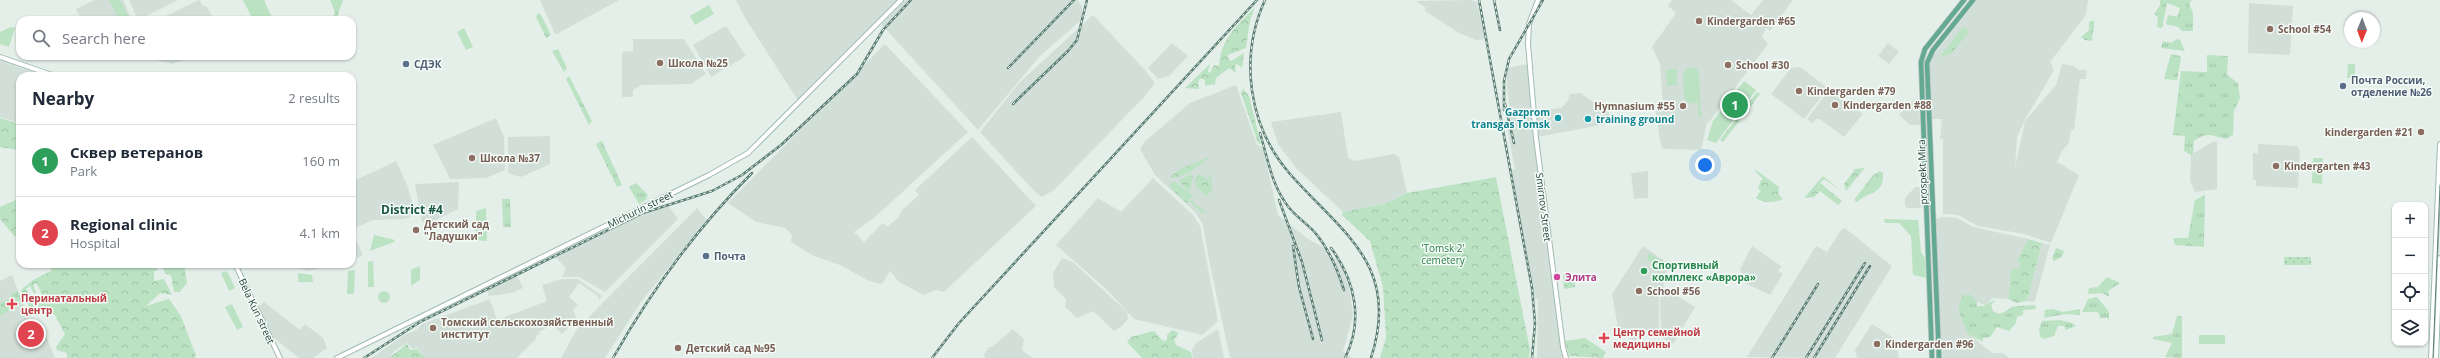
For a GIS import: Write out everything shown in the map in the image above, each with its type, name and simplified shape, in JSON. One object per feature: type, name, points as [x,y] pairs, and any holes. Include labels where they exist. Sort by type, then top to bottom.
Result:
[{"type":"main road","name":"Michurin street","points":[[338,358],[709,175],[748,153],[901,0]]},
{"type":"main road","name":"Smirnov Street","points":[[1538,0],[1529,24],[1529,56],[1537,146],[1561,339],[1566,358]]},
{"type":"main road","name":"prospekt Mira","points":[[1932,358],[1922,113],[1922,56],[1964,0]]},
{"type":"main road","name":"prospekt Mira","points":[[1939,358],[1928,59],[1973,0]]},
{"type":"main road","points":[[1949,18],[1955,23]]},
{"type":"main road","points":[[0,57],[43,72]]},
{"type":"main road","points":[[1922,113],[1929,113]]},
{"type":"main road","points":[[1923,128],[1930,128]]},
{"type":"main road","points":[[2431,358],[2440,144]]},
{"type":"main road","points":[[2436,358],[2440,258]]},
{"type":"main road","name":"Bela Kun street","points":[[237,268],[280,358]]},
{"type":"main road","points":[[1930,293],[1936,293]]},
{"type":"shaded area","points":[[95,0],[123,0],[130,16],[80,16],[76,9]]},
{"type":"shaded area","points":[[129,0],[178,0],[146,16],[136,16]]},
{"type":"shaded area","points":[[199,0],[202,5],[207,7],[212,16],[166,16]]},
{"type":"shaded area","points":[[540,0],[619,0],[555,34]]},
{"type":"shaded area","points":[[736,0],[898,0],[799,102],[745,18]]},
{"type":"shaded area","points":[[904,0],[1077,0],[1082,6],[1082,19],[1040,56],[978,130],[881,24]]},
{"type":"shaded area","points":[[1471,0],[1477,2],[1485,39],[1476,40],[1459,33],[1425,11],[1425,7],[1416,1]]},
{"type":"shaded area","points":[[1672,0],[1731,0],[1751,15],[1763,0],[1793,0],[1770,31],[1766,28],[1762,37],[1768,44],[1709,122],[1707,122],[1701,150],[1664,149],[1661,146],[1655,106],[1663,105],[1660,64],[1652,47],[1676,13],[1668,6]]},
{"type":"shaded area","points":[[1977,0],[2088,0],[2086,15],[2050,62],[2054,70],[2026,118],[2017,137],[2015,168],[2025,121],[2056,85],[2062,64],[2074,66],[2079,70],[2087,70],[2086,79],[2080,79],[2074,130],[2071,130],[2069,143],[2062,151],[2057,162],[2079,175],[2051,243],[2024,234],[1978,226],[1958,215],[1943,214],[1943,139],[1940,139],[1942,119],[1932,119],[1929,61]]},
{"type":"shaded area","name":"School #54","points":[[2249,3],[2293,6],[2290,55],[2248,53]]},
{"type":"shaded area","points":[[1093,15],[1145,70],[1155,83],[1145,96],[1054,190],[1042,197],[1036,193],[980,132],[1020,82]]},
{"type":"shaded area","points":[[726,26],[746,56],[711,77],[693,45]]},
{"type":"shaded area","name":"Школа №25","points":[[633,39],[684,39],[706,74],[691,84],[641,85],[633,90],[633,97],[622,97],[622,52],[633,51]]},
{"type":"shaded area","points":[[1172,43],[1188,56],[1169,76],[1158,79],[1148,68]]},
{"type":"shaded area","points":[[1888,43],[1899,52],[1889,64],[1878,56]]},
{"type":"shaded area","points":[[885,44],[968,132],[875,217],[854,232],[865,243],[865,241],[883,223],[887,227],[898,218],[902,210],[919,195],[915,190],[972,137],[1036,206],[944,292],[936,290],[923,295],[898,281],[890,271],[882,284],[869,281],[840,265],[814,256],[791,242],[792,235],[785,228],[756,222],[728,203]]},
{"type":"shaded area","points":[[156,60],[184,60],[172,64]]},
{"type":"shaded area","points":[[0,61],[32,72],[16,72],[16,122],[0,117]]},
{"type":"shaded area","points":[[1527,64],[1554,298],[1563,358],[1537,358],[1538,299],[1535,299],[1511,170],[1515,169],[1506,122],[1511,121],[1507,87],[1507,68]]},
{"type":"shaded area","name":"Kindergarden #79","points":[[1800,67],[1828,88],[1804,119],[1771,94],[1791,68]]},
{"type":"shaded area","points":[[1236,85],[1257,145],[1263,148],[1278,215],[1308,239],[1324,248],[1341,265],[1349,286],[1353,315],[1343,352],[1353,358],[1230,358],[1203,225],[1196,213],[1155,175],[1140,149],[1144,142],[1190,103]]},
{"type":"shaded area","name":"Kindergarden #88","points":[[1830,89],[1863,114],[1844,137],[1820,119],[1816,119],[1813,124],[1807,119]]},
{"type":"shaded area","name":"Gazprom transgas Tomsk","points":[[1581,93],[1605,111],[1608,110],[1611,123],[1538,137],[1535,111],[1561,108],[1567,102],[1570,94]]},
{"type":"shaded area","points":[[1919,99],[1920,125],[1910,125],[1899,115],[1913,100]]},
{"type":"shaded area","points":[[1341,112],[1348,158],[1354,161],[1394,154],[1399,157],[1407,193],[1387,203],[1343,212],[1296,168],[1278,144],[1271,122]]},
{"type":"shaded area","name":"Школа №37","points":[[496,118],[504,137],[505,170],[486,178],[450,179],[433,145]]},
{"type":"shaded area","points":[[550,136],[550,164],[521,177],[508,173],[508,137]]},
{"type":"shaded area","points":[[2214,141],[2217,142],[2217,189],[2195,192],[2190,181],[2191,155]]},
{"type":"shaded area","name":"Kindergarten #43","points":[[2258,144],[2297,146],[2300,151],[2298,188],[2256,186],[2256,180],[2253,180],[2253,153],[2258,153]]},
{"type":"shaded area","points":[[396,161],[407,185],[416,214],[405,219],[373,220],[356,228],[356,180]]},
{"type":"shaded area","points":[[1648,171],[1648,198],[1634,199],[1631,173]]},
{"type":"shaded area","points":[[1153,178],[1193,215],[1200,226],[1218,321],[1202,335],[1134,319],[1107,290],[1056,245],[1098,198],[1121,212]]},
{"type":"shaded area","points":[[459,182],[458,209],[428,224],[422,222],[415,184]]},
{"type":"shaded area","points":[[1915,187],[1922,187],[1923,206],[1920,208],[1907,208],[1905,206],[1905,198]]},
{"type":"shaded area","points":[[666,206],[670,208],[678,219],[605,292],[579,277],[562,277],[566,268],[555,257],[635,218]]},
{"type":"shaded area","points":[[697,208],[707,220],[641,302],[605,358],[561,358],[577,329]]},
{"type":"shaded area","points":[[1942,217],[1957,218],[1973,227],[2028,239],[2018,261],[2021,263],[2018,270],[2011,269],[2008,299],[1992,298],[1986,306],[1964,295],[1968,333],[1992,353],[2003,353],[2009,358],[1941,358],[1936,219]]},
{"type":"shaded area","points":[[1845,228],[1892,266],[1835,358],[1747,357],[1816,246],[1827,252],[1841,230]]},
{"type":"shaded area","points":[[356,240],[363,255],[356,258]]},
{"type":"shaded area","points":[[2042,243],[2050,245],[2035,301],[2027,301]]},
{"type":"shaded area","name":"School #56","points":[[1643,246],[1671,265],[1663,279],[1664,288],[1659,298],[1659,337],[1643,328],[1635,341],[1619,334],[1612,294]]},
{"type":"shaded area","points":[[1752,246],[1781,266],[1778,271],[1783,274],[1770,295],[1747,284],[1740,269]]},
{"type":"shaded area","points":[[1062,258],[1073,262],[1127,312],[1128,319],[1122,326],[1114,331],[1093,311],[1077,318],[1065,307],[1066,299],[1054,287],[1053,273]]},
{"type":"shaded area","points":[[299,268],[319,268],[309,271]]},
{"type":"shaded area","points":[[12,275],[32,327],[41,323],[55,358],[0,358],[0,281]]},
{"type":"shaded area","points":[[517,276],[523,288],[512,293],[489,296],[487,290]]},
{"type":"shaded area","points":[[562,279],[578,279],[602,296],[599,300],[598,296],[579,283],[569,297],[578,305],[573,310],[577,319],[562,334],[552,325],[539,332],[540,334],[536,336],[537,338],[517,358],[426,358],[417,348],[412,349],[407,343],[394,351],[389,358],[372,358],[402,336],[416,330],[422,324],[490,299],[497,320],[547,301],[542,285]]},
{"type":"shaded area","points":[[1666,289],[1695,307],[1673,344],[1661,337],[1660,299]]},
{"type":"shaded area","points":[[264,302],[300,330],[305,324],[323,338],[327,348],[313,358],[299,358],[274,338],[258,307]]},
{"type":"shaded area","name":"Kindergarden #96","points":[[1872,324],[1895,339],[1899,358],[1857,358],[1855,350]]},
{"type":"shaded area","points":[[1013,329],[1024,339],[1022,350],[1032,358],[986,358],[983,356],[989,347],[992,347]]},
{"type":"shaded area","points":[[1218,329],[1224,358],[1193,358],[1192,350],[1196,343]]},
{"type":"green space","points":[[109,0],[120,0],[128,16],[117,16]]},
{"type":"green space","points":[[243,0],[264,0],[271,16],[251,16]]},
{"type":"green space","points":[[330,0],[343,0],[337,16],[334,16],[335,12]]},
{"type":"green space","points":[[2160,0],[2192,0],[2189,4],[2193,13],[2193,31],[2182,31],[2178,27],[2166,24],[2168,15],[2177,17],[2180,8],[2167,3],[2162,28],[2157,27],[2158,17],[2154,14],[2160,5]]},
{"type":"green space","points":[[709,5],[714,14],[695,25],[690,16]]},
{"type":"green space","points":[[1255,7],[1250,20],[1246,48],[1228,55],[1228,58],[1231,61],[1244,53],[1242,68],[1237,64],[1235,65],[1236,73],[1229,68],[1216,78],[1215,84],[1205,86],[1205,80],[1200,78],[1198,84],[1199,89],[1185,88],[1210,64],[1208,72],[1210,73],[1214,65],[1219,66],[1220,56],[1231,33]]},
{"type":"green space","points":[[538,13],[541,15],[551,35],[546,38],[536,17]]},
{"type":"green space","points":[[2094,20],[2092,41],[2085,40],[2081,37],[2089,30],[2089,22]]},
{"type":"green space","points":[[11,27],[15,28],[9,47],[0,44],[0,32]]},
{"type":"green space","points":[[1963,27],[1968,30],[1968,33],[1951,54],[1942,57],[1941,55]]},
{"type":"green space","points":[[464,28],[473,47],[466,50],[457,32]]},
{"type":"green space","points":[[2176,39],[2180,40],[2185,51],[2161,48],[2163,41],[2172,43]]},
{"type":"green space","points":[[558,49],[567,68],[564,72],[552,51]]},
{"type":"green space","points":[[2171,54],[2180,56],[2181,58],[2177,80],[2164,79]]},
{"type":"green space","points":[[2207,55],[2228,56],[2227,75],[2238,83],[2240,98],[2234,111],[2233,135],[2226,139],[2210,135],[2203,136],[2194,141],[2193,154],[2191,155],[2184,151],[2185,136],[2173,135],[2181,71],[2207,72]]},
{"type":"green space","points":[[2348,64],[2355,64],[2355,78],[2347,78]]},
{"type":"green space","points":[[1688,67],[1696,68],[1699,73],[1701,117],[1698,117],[1698,102],[1690,104],[1684,98],[1683,74]]},
{"type":"green space","points":[[1677,69],[1677,85],[1667,86],[1666,70]]},
{"type":"green space","points":[[569,76],[592,121],[589,125],[566,79]]},
{"type":"green space","points":[[1744,81],[1756,90],[1716,143],[1707,140],[1713,121]]},
{"type":"green space","points":[[1243,89],[1249,96],[1261,144],[1258,143],[1241,93]]},
{"type":"green space","points":[[1757,92],[1760,94],[1723,142],[1720,140]]},
{"type":"green space","points":[[0,118],[16,123],[16,150],[0,147]]},
{"type":"green space","points":[[602,141],[622,185],[617,187],[596,144]]},
{"type":"green space","points":[[1207,157],[1208,159],[1190,172],[1175,178],[1170,178],[1179,170]]},
{"type":"green space","points":[[2313,158],[2323,158],[2322,184],[2312,183]]},
{"type":"green space","points":[[1864,168],[1846,191],[1844,184],[1855,169]]},
{"type":"green space","points":[[1756,170],[1779,187],[1778,194],[1783,199],[1769,202],[1756,198],[1761,190],[1758,189],[1761,180],[1763,179],[1755,171]]},
{"type":"green space","points":[[1880,171],[1883,173],[1883,180],[1879,189],[1857,202],[1854,200],[1873,175]]},
{"type":"green space","points":[[1211,172],[1212,191],[1206,196],[1196,186],[1195,178],[1200,174],[1208,180]]},
{"type":"green space","points":[[1191,174],[1193,176],[1191,188],[1188,191],[1179,181]]},
{"type":"green space","points":[[1823,176],[1842,191],[1824,179],[1820,183],[1842,201],[1838,205],[1820,191],[1814,197],[1804,198]]},
{"type":"green space","name":"'Tomsk 2' cemetery","points":[[1496,177],[1530,350],[1529,358],[1380,358],[1386,338],[1383,287],[1370,241],[1342,215],[1343,212],[1387,203],[1407,193]]},
{"type":"green space","points":[[1174,181],[1193,196],[1190,199],[1205,212],[1203,214],[1189,201],[1186,203],[1169,186]]},
{"type":"green space","points":[[636,183],[648,195],[646,200],[639,204],[629,187]]},
{"type":"green space","points":[[2205,195],[2204,247],[2175,245],[2173,238],[2188,238],[2195,200]]},
{"type":"green space","points":[[502,199],[510,199],[511,227],[503,227]]},
{"type":"green space","points":[[16,200],[16,237],[0,219],[0,207]]},
{"type":"green space","points":[[486,208],[487,241],[476,240],[476,211]]},
{"type":"green space","points":[[1884,219],[1918,220],[1921,252],[1925,258],[1926,278],[1913,275],[1911,236],[1899,223],[1885,223]]},
{"type":"green space","points":[[374,235],[395,240],[394,242],[370,251]]},
{"type":"green space","points":[[2028,239],[2042,243],[2027,301],[2016,303],[2008,299],[2011,269],[2018,269],[2021,263],[2017,261]]},
{"type":"green space","points":[[2056,248],[2064,251],[2062,257],[2054,261],[2052,259]]},
{"type":"green space","points":[[1649,253],[1662,261],[1660,267],[1647,260]]},
{"type":"green space","points":[[2284,257],[2311,257],[2311,265],[2284,265]]},
{"type":"green space","points":[[373,261],[374,287],[368,287],[368,262]]},
{"type":"green space","points":[[420,266],[420,280],[411,286],[411,270]]},
{"type":"green space","points":[[51,268],[157,268],[157,271],[154,271],[154,281],[164,279],[172,295],[160,293],[146,306],[169,299],[181,316],[196,356],[195,358],[67,358],[67,353],[57,350],[56,347],[65,334],[55,315],[45,307],[38,316],[27,303],[30,299],[34,307],[39,305],[36,296],[42,304],[45,303],[37,283],[33,285],[36,292],[34,294],[30,286],[26,289],[29,294],[27,297],[24,297],[21,290],[33,280],[51,271]]},
{"type":"green space","points":[[163,268],[185,268],[187,283],[180,292],[174,292],[171,276],[165,273]]},
{"type":"green space","points":[[355,270],[354,294],[347,294],[348,271]]},
{"type":"green space","points":[[227,271],[235,288],[229,291],[221,273]]},
{"type":"green space","points":[[298,273],[312,275],[313,282],[298,282]]},
{"type":"green space","points":[[1573,274],[1575,287],[1564,289],[1563,275]]},
{"type":"green space","points":[[2107,277],[2120,283],[2108,291],[2110,297],[2101,293],[2088,294],[2089,288],[2098,287]]},
{"type":"green space","points":[[17,291],[23,302],[0,316],[0,303],[11,298],[11,294]]},
{"type":"green space","points":[[382,291],[386,291],[390,297],[386,303],[382,303],[378,299],[378,295]]},
{"type":"green space","points":[[1969,294],[1977,301],[1977,306],[1984,306],[1996,299],[1991,305],[1993,311],[1996,313],[2003,313],[2012,307],[2017,306],[2035,305],[2036,309],[2023,310],[2023,315],[2017,317],[2016,323],[2009,331],[1997,327],[1990,337],[1983,338],[1983,342],[1968,334],[1958,310],[1962,296]]},
{"type":"green space","points":[[2097,297],[2109,312],[2109,321],[2108,318],[2100,318],[2098,312],[2082,312],[2088,299]]},
{"type":"green space","points":[[232,304],[243,327],[237,330],[225,307]]},
{"type":"green space","points":[[2053,309],[2063,312],[2080,309],[2080,315],[2065,314],[2044,318],[2045,310]]},
{"type":"green space","points":[[2177,316],[2182,316],[2182,358],[2165,357],[2172,343],[2153,339],[2153,337],[2172,334]]},
{"type":"green space","points":[[2060,320],[2072,323],[2076,326],[2066,330],[2064,326],[2058,326],[2054,336],[2044,339],[2040,337],[2039,329],[2042,321]]},
{"type":"green space","points":[[1172,330],[1179,333],[1174,340],[1176,345],[1191,352],[1192,358],[1142,358],[1127,342],[1131,337],[1154,331],[1163,341],[1167,340],[1167,335]]},
{"type":"green space","points":[[2199,335],[2225,335],[2225,344],[2199,344]]},
{"type":"green space","points":[[1585,338],[1606,352],[1603,358],[1569,356],[1565,341]]},
{"type":"green space","points":[[407,344],[410,350],[417,349],[426,358],[389,358]]},
{"type":"tram line","points":[[2433,358],[2440,185]]},
{"type":"railway","points":[[364,358],[420,322],[643,213],[712,191],[742,175],[781,145],[857,74],[883,30],[911,0]]},
{"type":"railway","points":[[1008,68],[1074,0]]},
{"type":"railway","points":[[1013,104],[1068,51],[1077,40],[1087,0]]},
{"type":"railway","points":[[932,358],[959,323],[1257,0]]},
{"type":"railway","points":[[1265,0],[1257,22],[1252,44],[1250,67],[1252,90],[1257,113],[1265,135],[1276,155],[1290,174],[1347,234],[1362,254],[1373,275],[1378,298],[1378,326],[1371,358]]},
{"type":"railway","points":[[1479,0],[1532,288],[1535,323],[1532,358]]},
{"type":"railway","points":[[1494,0],[1500,30]]},
{"type":"railway","points":[[1504,110],[1504,81],[1509,59],[1543,0]]},
{"type":"railway","points":[[1505,104],[1514,143]]},
{"type":"railway","points":[[1260,133],[1270,169],[1280,194],[1288,207],[1322,241],[1333,261],[1344,290]]},
{"type":"railway","points":[[613,358],[643,309],[676,261],[712,216],[752,173]]},
{"type":"railway","points":[[1279,200],[1302,262],[1322,340]]},
{"type":"railway","points":[[1293,246],[1299,287],[1313,339]]},
{"type":"railway","points":[[1331,248],[1346,273],[1354,301],[1354,330],[1351,344],[1345,358]]},
{"type":"railway","points":[[1806,358],[1865,263]]},
{"type":"railway","points":[[1814,358],[1870,266]]},
{"type":"railway","points":[[1772,358],[1818,284]]},
{"type":"place","name":"Kindergarden #65","points":[[1699,21]]},
{"type":"place","name":"School #54","points":[[2270,29]]},
{"type":"place","name":"Школа №25","points":[[660,63]]},
{"type":"place","name":"СДЭК","points":[[406,64]]},
{"type":"place","name":"School #30","points":[[1728,65]]},
{"type":"place","name":"Почта России, отделение №26","points":[[2343,86]]},
{"type":"place","name":"Kindergarden #79","points":[[1799,91]]},
{"type":"place","name":"Сквер ветеранов","points":[[1735,105]]},
{"type":"place","name":"Kindergarden #88","points":[[1835,105]]},
{"type":"place","name":"Hymnasium #55","points":[[1683,106]]},
{"type":"place","name":"Gazprom transgas Tomsk","points":[[1558,118]]},
{"type":"place","name":"training ground","points":[[1588,119]]},
{"type":"place","name":"kindergarden #21","points":[[2421,132]]},
{"type":"place","name":"Школа №37","points":[[472,158]]},
{"type":"place","name":"Kindergarten #43","points":[[2276,166]]},
{"type":"place","name":"Детский сад \"Ладушки\"","points":[[416,230]]},
{"type":"place","name":"Почта","points":[[706,256]]},
{"type":"place","name":"Спортивный комплекс «Аврора»","points":[[1644,271]]},
{"type":"place","name":"Элита","points":[[1557,277]]},
{"type":"place","name":"School #56","points":[[1639,291]]},
{"type":"place","name":"Перинатальный центр","points":[[12,304]]},
{"type":"place","name":"Томский сельскохозяйственный институт","points":[[433,328]]},
{"type":"place","name":"Regional clinic","points":[[31,334]]},
{"type":"place","name":"Центр семейной медицины","points":[[1604,338]]},
{"type":"place","name":"Kindergarden #96","points":[[1877,344]]},
{"type":"place","name":"Детский сад №95","points":[[678,348]]},
{"type":"district","name":"District #4","points":[[412,209]]}]
